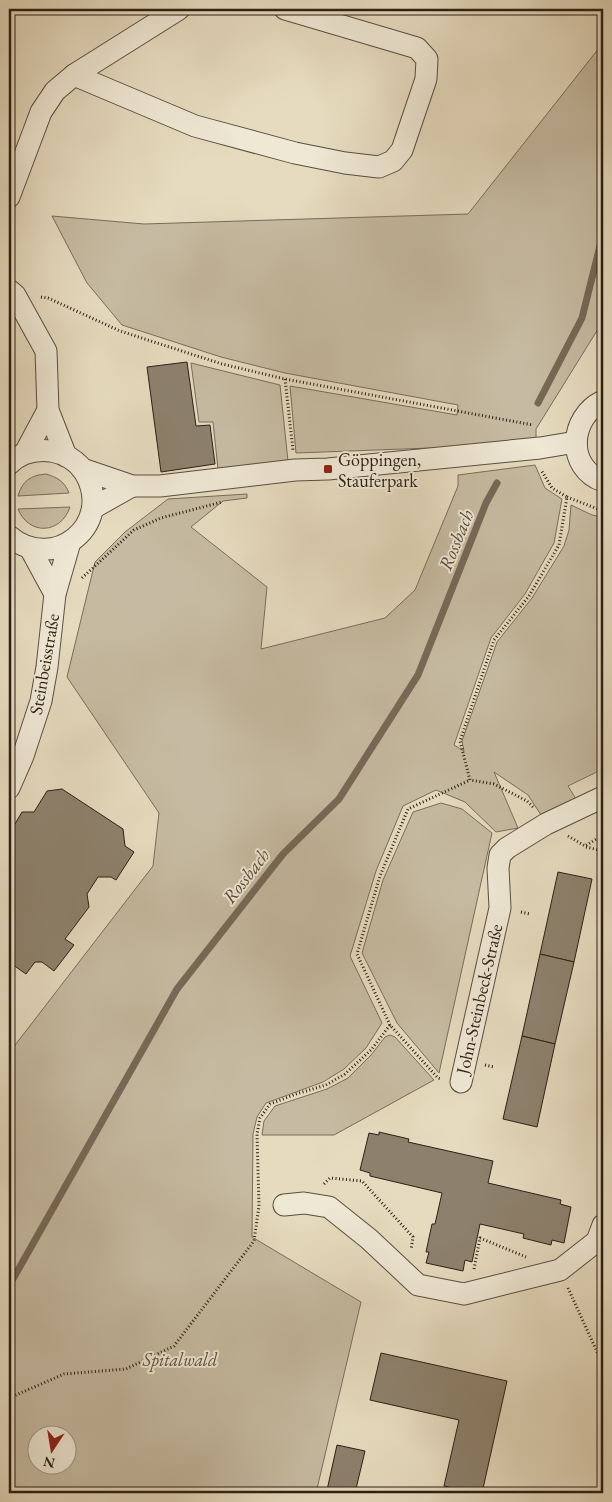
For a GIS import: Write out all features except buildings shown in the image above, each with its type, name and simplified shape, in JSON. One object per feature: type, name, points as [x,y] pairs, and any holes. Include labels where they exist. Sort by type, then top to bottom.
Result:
[{"type":"street","points":[[9,197],[41,112],[55,91],[74,75],[179,9]]},
{"type":"street","points":[[74,75],[196,126],[295,153],[345,163],[379,167],[393,161],[402,150],[426,79],[427,59],[417,48],[285,9]]},
{"type":"street","points":[[9,536],[17,543],[30,548],[44,550],[57,548],[70,542],[88,522],[93,494],[89,481],[74,462],[48,410],[46,351],[12,292]]},
{"type":"street","points":[[603,401],[595,405],[584,415],[578,428],[576,442],[579,456],[587,469],[603,481]]},
{"type":"street","points":[[17,459],[48,410]]},
{"type":"street","points":[[17,459],[39,450],[53,451],[74,462],[132,486],[160,486],[295,470],[338,468],[540,448],[576,442]]},
{"type":"street","points":[[92,508],[132,486]]},
{"type":"street","name":"Steinbeisstraße","points":[[9,788],[23,756],[41,701],[55,597],[70,542]]},
{"type":"street","name":"Steinbeisstraße","points":[[30,548],[55,597]]},
{"type":"street","name":"John-Steinbeck-Straße","points":[[461,1082],[500,908],[498,868],[500,855],[507,848],[546,824],[603,796]]},
{"type":"street","points":[[284,1205],[304,1203],[329,1207],[369,1239],[418,1285],[464,1294],[560,1270],[597,1241],[603,1225]]},
{"type":"path","points":[[12,292],[48,298],[120,331],[222,364],[285,379],[541,427]]},
{"type":"path","points":[[285,379],[295,470]]},
{"type":"path","points":[[540,448],[540,468],[552,488],[567,498],[603,511]]},
{"type":"path","points":[[567,498],[559,545],[529,596],[494,640],[460,741],[470,780],[494,784],[527,800],[546,824],[586,846],[603,851]]},
{"type":"path","points":[[55,597],[89,573],[134,530],[161,518],[226,501]]},
{"type":"path","name":"John-Steinbeck-Straße","points":[[461,1082],[438,1078],[390,1025],[357,954],[380,876],[408,809],[470,780]]},
{"type":"path","points":[[586,846],[603,835]]},
{"type":"path","points":[[9,1398],[64,1374],[126,1369],[174,1346],[254,1241],[259,1206],[257,1134],[260,1118],[270,1104],[326,1085],[345,1074],[371,1050],[390,1025]]},
{"type":"path","points":[[362,1181],[413,1236],[408,1275]]},
{"type":"path","points":[[469,1293],[480,1238],[560,1270],[603,1365]]},
{"type":"green space","points":[[603,43],[603,321],[536,429],[536,440],[457,447],[296,453],[290,386],[457,415],[458,405],[285,373],[221,357],[122,325],[87,283],[52,216],[144,224],[468,214]]},
{"type":"green space","points":[[191,363],[280,385],[288,461],[218,469],[213,422],[199,422]]},
{"type":"green space","name":"Spitalwald","points":[[535,465],[545,488],[562,499],[554,543],[525,594],[491,638],[454,745],[464,751],[462,741],[497,642],[532,598],[564,546],[569,530],[571,505],[592,515],[603,517],[603,769],[568,786],[576,799],[543,818],[528,795],[494,772],[518,828],[496,832],[465,802],[436,790],[403,806],[376,871],[350,956],[382,1023],[366,1048],[344,1069],[323,1082],[266,1103],[257,1117],[253,1134],[252,1237],[361,1302],[316,1493],[9,1493],[9,1053],[153,866],[159,813],[67,677],[95,562],[125,532],[168,499],[247,494],[247,498],[223,501],[191,527],[267,587],[261,649],[385,618],[415,590],[458,486],[458,475]]},
{"type":"green space","points":[[46,474],[60,481],[69,493],[18,496],[22,486],[28,480],[32,477]]},
{"type":"green space","points":[[70,507],[66,516],[60,522],[52,527],[45,528],[29,524],[18,509]]},
{"type":"green space","points":[[441,803],[462,809],[492,833],[439,1073],[397,1023],[362,953],[383,880],[413,812]]},
{"type":"green space","points":[[390,1035],[395,1037],[434,1080],[334,1135],[262,1135],[264,1121],[275,1106],[327,1089],[348,1078],[371,1055],[385,1037]]},
{"type":"waterway","name":"Rossbach","points":[[538,403],[582,318],[603,234]]},
{"type":"waterway","name":"Rossbach","points":[[9,1286],[177,989],[283,854],[339,799],[418,675],[486,503],[497,483]]},
{"type":"place","name":"Göppingen, Stauferpark","points":[[328,469]]}]
